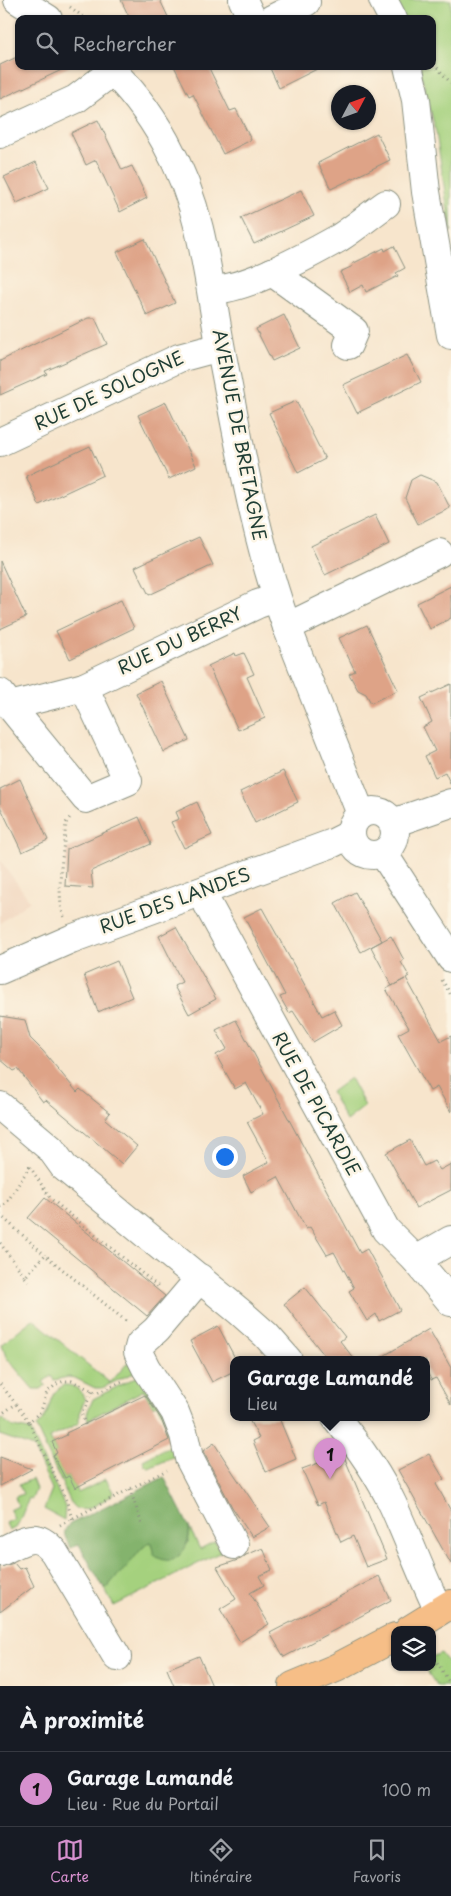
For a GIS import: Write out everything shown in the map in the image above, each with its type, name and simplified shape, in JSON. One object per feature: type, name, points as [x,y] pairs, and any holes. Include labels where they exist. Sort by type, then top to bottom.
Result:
[{"type":"main road","points":[[416,1626],[445,1608]]},
{"type":"main road","points":[[293,1686],[336,1668],[391,1639]]},
{"type":"street","points":[[18,0],[42,15]]},
{"type":"street","points":[[243,0],[250,15]]},
{"type":"street","points":[[383,0],[391,15]]},
{"type":"street","points":[[280,15],[306,2]]},
{"type":"street","points":[[0,134],[76,99],[109,70]]},
{"type":"street","name":"AVENUE DE BRETAGNE","points":[[111,70],[144,107],[173,156],[199,228],[212,290],[220,347],[256,527],[276,598],[356,824]]},
{"type":"street","points":[[409,70],[416,100],[426,192],[451,336]]},
{"type":"street","points":[[212,290],[234,288],[272,272],[340,237],[386,204]]},
{"type":"street","points":[[272,272],[354,331],[348,345]]},
{"type":"street","name":"RUE DE SOLOGNE","points":[[0,442],[179,358],[220,347]]},
{"type":"street","points":[[287,627],[439,553]]},
{"type":"street","name":"RUE DU BERRY","points":[[5,700],[84,687],[258,604],[276,598]]},
{"type":"street","points":[[84,687],[128,781],[86,798]]},
{"type":"street","name":"RUE DU BERRY","points":[[5,700],[86,798]]},
{"type":"street","points":[[393,823],[451,803]]},
{"type":"street","points":[[377,811],[384,814],[393,823],[395,830],[393,843],[383,853],[376,855],[366,854],[353,842],[356,824],[368,812],[377,811]]},
{"type":"street","name":"RUE DES LANDES","points":[[0,970],[71,939],[201,892],[356,824]]},
{"type":"street","points":[[383,853],[451,958]]},
{"type":"street","name":"RUE DE PICARDIE","points":[[201,892],[386,1230],[416,1260],[451,1302]]},
{"type":"street","points":[[0,1106],[50,1149],[64,1167],[200,1278],[266,1335],[284,1356]]},
{"type":"street","points":[[416,1260],[451,1240]]},
{"type":"street","points":[[200,1278],[156,1330],[138,1346],[140,1358],[175,1412],[184,1435],[189,1458],[234,1545]]},
{"type":"street","points":[[338,1421],[361,1449],[385,1490],[445,1608]]},
{"type":"street","points":[[0,1552],[27,1539],[37,1539],[46,1542],[54,1552],[117,1657]]},
{"type":"path","points":[[436,66],[451,83]]},
{"type":"path","points":[[71,939],[61,908],[60,895],[66,823],[86,798]]},
{"type":"path","points":[[0,1207],[6,1204],[30,1167],[50,1149]]},
{"type":"path","points":[[30,1167],[51,1199],[179,1303]]},
{"type":"path","points":[[0,1215],[45,1255],[147,1338]]},
{"type":"path","points":[[0,1242],[30,1283]]},
{"type":"path","points":[[25,1276],[45,1255]]},
{"type":"path","points":[[29,1422],[41,1411],[47,1392],[57,1384],[72,1381],[97,1393],[146,1368]]},
{"type":"path","points":[[0,1384],[29,1422],[67,1502],[72,1519]]},
{"type":"path","points":[[85,1425],[82,1415],[92,1391]]},
{"type":"path","points":[[0,1415],[16,1404]]},
{"type":"path","points":[[27,1539],[72,1519],[189,1458]]},
{"type":"path","points":[[130,1489],[142,1525]]},
{"type":"path","points":[[436,1661],[451,1685]]},
{"type":"shaded area","points":[[0,860],[30,901],[0,923]]},
{"type":"green space","points":[[393,0],[451,0],[451,232],[436,132],[420,70],[436,70],[436,15],[400,15]]},
{"type":"green space","points":[[350,1078],[365,1106],[346,1121],[331,1092]]},
{"type":"green space","points":[[33,1319],[110,1383],[129,1361],[139,1370],[102,1388],[95,1388],[75,1378],[68,1377],[54,1380],[51,1376],[43,1382],[46,1385],[41,1389],[33,1389],[6,1357],[2,1345]]},
{"type":"green space","points":[[142,1374],[171,1421],[180,1454],[149,1468],[145,1466],[143,1460],[172,1445],[164,1429],[168,1427],[157,1404],[152,1406],[144,1390],[88,1420],[87,1413],[93,1399]]},
{"type":"green space","points":[[65,1385],[77,1389],[82,1393],[85,1400],[79,1413],[79,1423],[50,1438],[65,1478],[69,1476],[78,1493],[106,1479],[113,1492],[111,1496],[96,1505],[81,1510],[72,1505],[36,1427],[45,1417],[56,1391]]},
{"type":"green space","points":[[2,1419],[13,1427],[30,1430],[65,1507],[64,1520],[44,1509],[52,1489],[33,1447],[0,1435],[0,1421]]},
{"type":"green space","points":[[164,1477],[189,1527],[189,1535],[184,1549],[175,1558],[169,1560],[162,1559],[154,1555],[151,1543],[149,1542],[105,1588],[80,1546],[71,1548],[65,1536],[65,1530],[70,1524]]},
{"type":"green space","points":[[32,1479],[36,1489],[32,1499],[29,1498],[17,1527],[9,1531],[6,1523],[14,1519],[10,1510],[18,1506],[15,1497],[23,1494],[19,1485]]},
{"type":"green space","points":[[189,1527],[200,1549],[215,1541],[221,1552],[114,1606],[103,1587],[108,1587],[127,1563],[149,1542],[158,1557],[173,1560],[181,1553],[188,1542]]},
{"type":"green space","points":[[441,1653],[451,1666],[451,1686],[437,1686],[427,1671],[436,1671],[436,1655]]},
{"type":"building","points":[[121,0],[160,0],[167,15],[128,15]]},
{"type":"building","points":[[15,58],[15,70],[62,70],[0,99],[0,65]]},
{"type":"building","points":[[176,70],[210,70],[230,111],[236,109],[251,140],[223,154],[193,94],[189,96]]},
{"type":"building","points":[[271,70],[315,70],[279,88]]},
{"type":"building","points":[[98,120],[122,170],[132,166],[147,198],[120,212],[96,160],[86,165],[71,133]]},
{"type":"building","points":[[377,133],[390,160],[331,189],[318,163]]},
{"type":"building","points":[[36,162],[49,188],[17,203],[4,177]]},
{"type":"building","points":[[301,190],[314,216],[254,244],[241,218]]},
{"type":"building","points":[[145,239],[175,303],[147,316],[117,252]]},
{"type":"building","points":[[394,246],[405,268],[396,273],[398,276],[366,292],[363,285],[350,292],[340,272],[384,248],[385,251]]},
{"type":"building","points":[[284,315],[300,348],[272,361],[256,329]]},
{"type":"building","points":[[88,318],[95,318],[107,344],[45,371],[47,374],[0,395],[0,361]]},
{"type":"building","points":[[407,355],[421,382],[357,413],[343,385]]},
{"type":"building","points":[[296,401],[325,459],[298,473],[269,413]]},
{"type":"building","points":[[166,402],[196,466],[169,479],[138,415]]},
{"type":"building","points":[[90,446],[103,475],[39,505],[26,476]]},
{"type":"building","points":[[420,475],[437,482],[450,508],[418,524],[405,498],[411,480]]},
{"type":"building","points":[[375,515],[389,544],[325,575],[311,546]]},
{"type":"building","points":[[199,537],[213,565],[149,595],[135,567]]},
{"type":"building","points":[[0,561],[26,617],[0,629]]},
{"type":"building","points":[[451,586],[451,618],[430,629],[417,603]]},
{"type":"building","points":[[121,600],[134,628],[70,659],[56,631]]},
{"type":"building","points":[[367,625],[398,690],[371,703],[366,694],[358,690],[349,674],[355,671],[339,638]]},
{"type":"building","points":[[235,653],[236,656],[244,653],[254,674],[247,677],[265,718],[238,730],[208,666]]},
{"type":"building","points":[[161,681],[189,740],[164,752],[136,693]]},
{"type":"building","points":[[451,684],[451,785],[445,772],[435,777],[425,756],[435,751],[423,727],[432,722],[421,698]]},
{"type":"building","points":[[283,771],[298,802],[255,823],[240,792]]},
{"type":"building","points":[[20,779],[48,840],[22,852],[0,806],[0,789]]},
{"type":"building","points":[[197,802],[212,835],[184,848],[171,822],[179,819],[176,812]]},
{"type":"building","points":[[139,817],[151,844],[91,871],[93,888],[65,886],[67,849]]},
{"type":"building","points":[[355,892],[382,941],[361,952],[335,903]]},
{"type":"building","points":[[262,908],[322,1016],[334,1010],[342,1025],[313,1042],[293,1011],[289,1013],[280,997],[285,995],[244,917]]},
{"type":"building","points":[[176,927],[216,999],[189,1014],[174,986],[182,982],[159,936]]},
{"type":"building","points":[[391,936],[404,960],[401,962],[409,976],[406,978],[441,1041],[451,1036],[451,1112],[437,1087],[430,1091],[398,1034],[409,1028],[386,989],[392,986],[371,947]]},
{"type":"building","points":[[117,961],[132,997],[98,1012],[84,975]]},
{"type":"building","points":[[0,1016],[25,1020],[30,1038],[77,1092],[80,1089],[110,1113],[105,1119],[137,1146],[122,1164],[46,1100],[43,1102],[18,1069],[14,1071],[0,1059]]},
{"type":"building","points":[[236,1020],[360,1253],[367,1249],[400,1310],[379,1321],[376,1314],[367,1321],[349,1291],[354,1288],[334,1252],[327,1255],[310,1227],[306,1229],[278,1177],[251,1192],[243,1176],[269,1162],[247,1122],[263,1114],[246,1083],[235,1089],[216,1055],[227,1049],[216,1030]]},
{"type":"building","points":[[410,1140],[424,1166],[434,1161],[440,1170],[451,1164],[451,1190],[416,1208],[386,1153]]},
{"type":"building","points":[[45,1198],[165,1296],[147,1316],[28,1218]]},
{"type":"building","points":[[305,1287],[345,1337],[340,1341],[352,1356],[325,1356],[284,1304]]},
{"type":"building","points":[[218,1326],[234,1356],[230,1356],[230,1373],[212,1382],[190,1341]]},
{"type":"building","points":[[429,1329],[451,1368],[451,1405],[436,1378],[431,1380],[430,1378],[430,1356],[384,1356]]},
{"type":"building","points":[[145,1395],[161,1419],[169,1440],[75,1488],[69,1476],[65,1478],[53,1455],[57,1453],[52,1442],[67,1435],[66,1433]]},
{"type":"building","points":[[250,1421],[280,1421],[296,1459],[266,1472],[253,1441],[259,1438]]},
{"type":"building","points":[[214,1443],[270,1527],[252,1537],[232,1507],[203,1451]]},
{"type":"building","points":[[343,1454],[387,1559],[366,1567],[353,1536],[341,1542],[324,1502],[318,1505],[302,1469]]},
{"type":"building","points":[[429,1454],[444,1479],[436,1484],[451,1511],[451,1564],[398,1470]]},
{"type":"building","points":[[0,1457],[32,1469],[0,1486]]},
{"type":"building","points":[[263,1548],[272,1570],[259,1576],[264,1585],[250,1593],[269,1624],[240,1642],[220,1609],[236,1599],[217,1567],[241,1559]]},
{"type":"building","points":[[14,1563],[19,1569],[25,1567],[34,1586],[0,1612],[0,1567]]},
{"type":"building","points":[[379,1576],[391,1600],[284,1657],[270,1633]]},
{"type":"building","points":[[199,1656],[212,1686],[174,1686],[167,1669]]},
{"type":"place","name":"Garage Lamandé","points":[[330,1479]]}]
